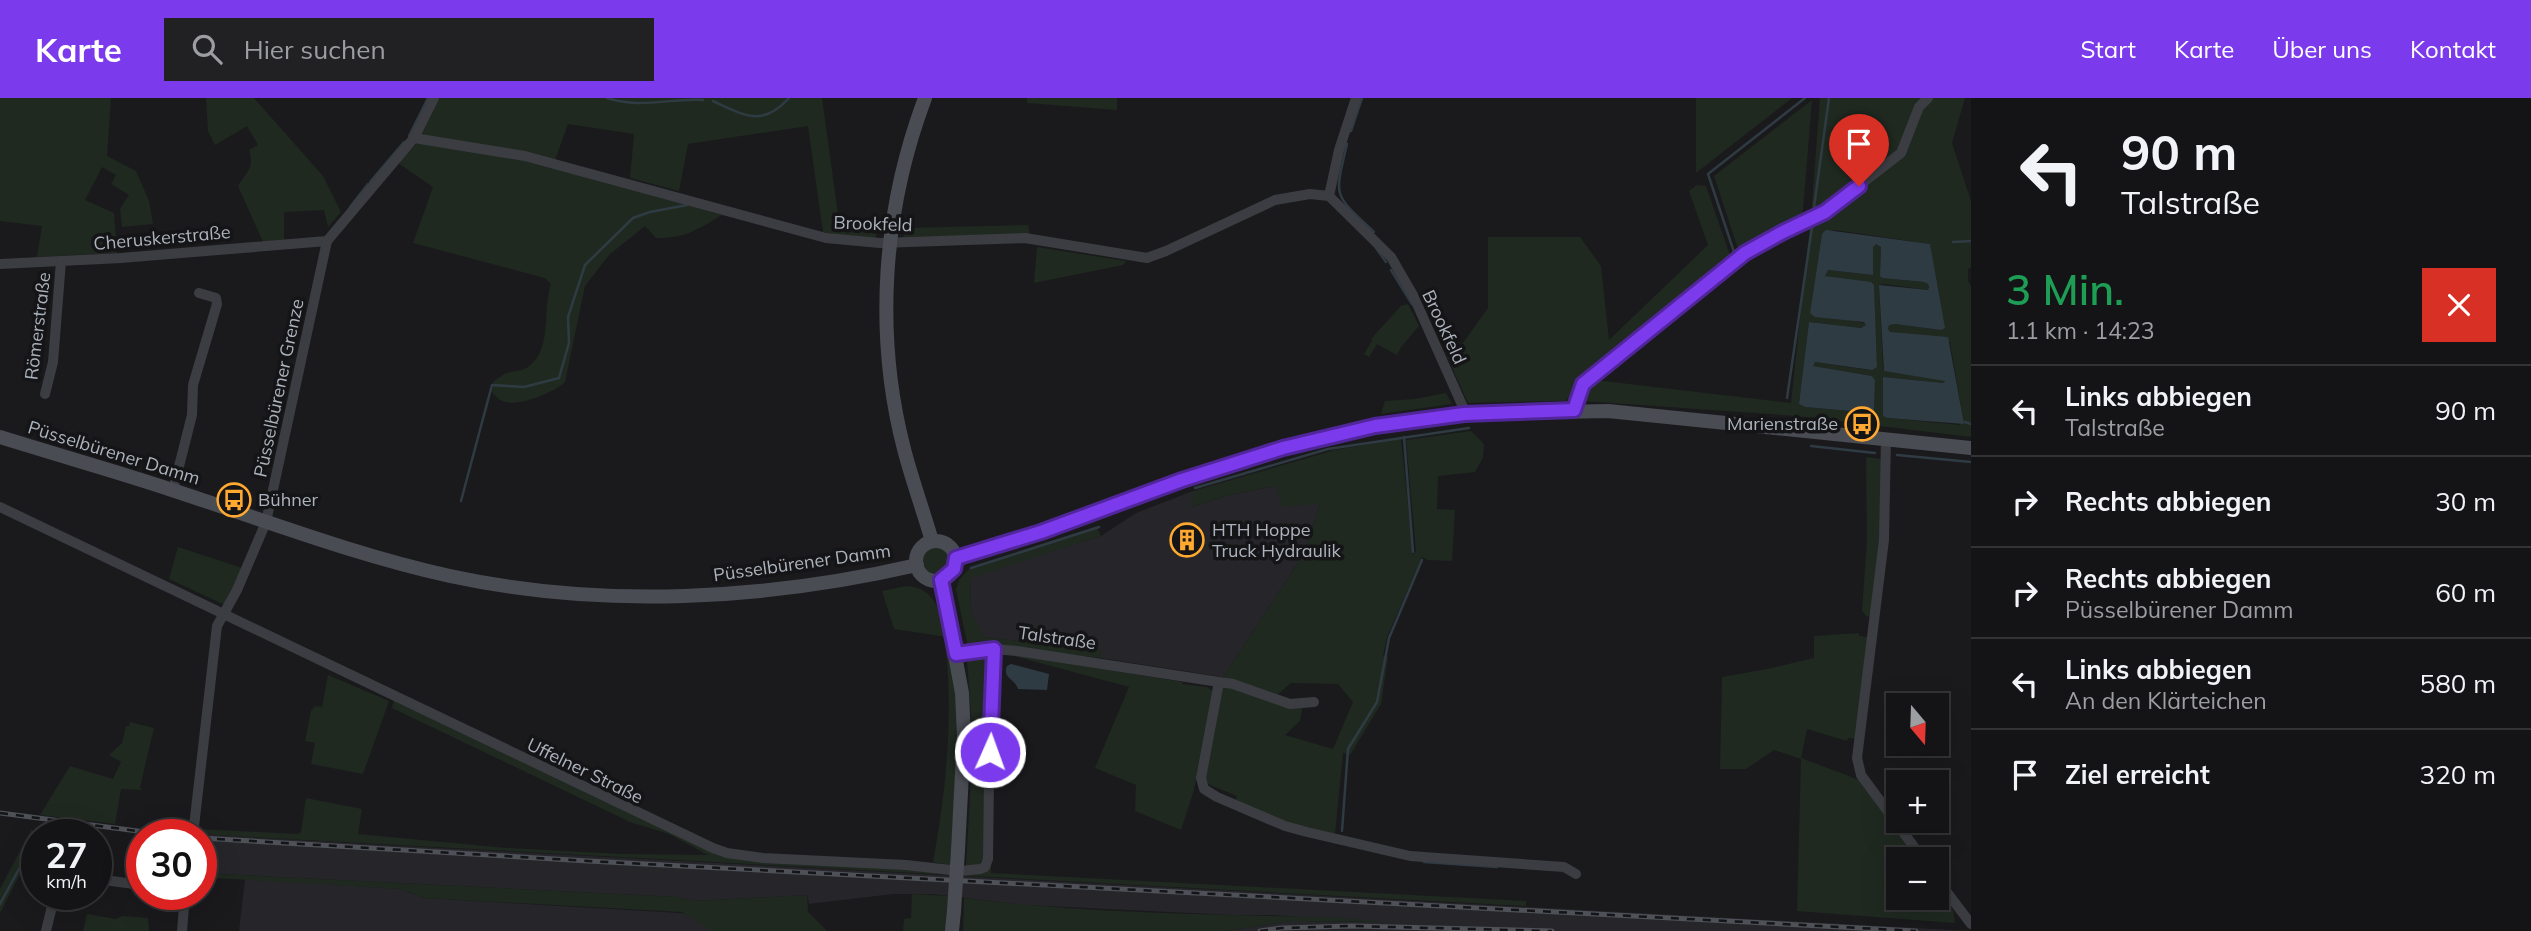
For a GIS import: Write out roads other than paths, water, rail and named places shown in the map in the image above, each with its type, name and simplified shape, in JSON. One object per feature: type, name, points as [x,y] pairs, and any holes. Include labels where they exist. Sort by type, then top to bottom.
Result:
[{"type":"main road","points":[[925,98],[910,138],[897,188],[889,242],[886,326],[892,389],[904,449],[932,541]]},
{"type":"main road","points":[[956,558],[1041,532],[1182,480],[1283,448],[1375,426],[1464,414],[1574,410],[1661,415],[1971,447]]},
{"type":"main road","name":"Püsselbürener Damm","points":[[0,437],[173,490],[360,552],[448,575],[551,592],[609,596],[711,595],[757,591],[917,565]]},
{"type":"main road","points":[[932,541],[950,546],[956,558],[954,569],[941,580],[928,579],[919,571],[916,559],[921,548],[932,541]]},
{"type":"main road","points":[[941,580],[962,693],[964,735],[952,931]]},
{"type":"street","name":"Püsselbürener Grenze","points":[[194,819],[218,626],[237,590],[266,522],[327,241],[414,138],[434,98]]},
{"type":"street","points":[[1329,196],[1339,150],[1356,98]]},
{"type":"street","points":[[1574,410],[1583,384],[1745,253],[1825,212],[1901,153],[1919,107],[1928,98]]},
{"type":"street","name":"Brookfeld","points":[[414,138],[525,156],[826,238],[889,242],[1025,238],[1147,258],[1275,200],[1310,194],[1329,196],[1391,257],[1413,295],[1464,414]]},
{"type":"street","name":"Cheruskerstraße","points":[[0,264],[121,258],[327,241]]},
{"type":"street","name":"Römerstraße","points":[[45,394],[53,362],[61,261]]},
{"type":"street","points":[[173,490],[192,415],[193,385],[217,304],[216,298],[199,293]]},
{"type":"street","points":[[1886,438],[1884,540],[1857,758],[1861,775],[1914,847]]},
{"type":"street","name":"Uffelner Straße","points":[[0,507],[713,848],[763,858],[906,865],[960,871],[985,867],[988,859],[994,649]]},
{"type":"street","name":"Talstraße","points":[[956,654],[994,649],[1233,684],[1290,704],[1314,702]]},
{"type":"street","points":[[1219,682],[1201,778],[1204,789],[1217,797],[1285,826],[1410,856],[1564,867],[1576,874]]},
{"type":"street","points":[[1949,895],[1971,924]]},
{"type":"street","points":[[46,931],[51,910]]},
{"type":"street","points":[[181,931],[183,910]]},
{"type":"waterway","points":[[409,136],[428,98]]},
{"type":"waterway","points":[[607,98],[631,103],[703,100]]},
{"type":"waterway","points":[[713,101],[734,111],[761,116],[770,113],[789,98]]},
{"type":"waterway","points":[[1351,131],[1362,98]]},
{"type":"waterway","points":[[1735,255],[1708,174],[1805,98]]},
{"type":"waterway","points":[[1814,207],[1829,98]]},
{"type":"waterway","points":[[370,182],[404,142]]},
{"type":"waterway","points":[[1347,144],[1340,175],[1340,194],[1351,210],[1374,232]]},
{"type":"waterway","points":[[350,207],[368,184]]},
{"type":"waterway","points":[[461,501],[492,385],[524,387],[559,378],[569,343],[568,317],[585,265],[633,218],[687,205]]},
{"type":"waterway","points":[[1787,398],[1812,227]]},
{"type":"waterway","points":[[1953,242],[1971,241]]},
{"type":"waterway","points":[[1376,248],[1386,262]]},
{"type":"waterway","points":[[1391,270],[1412,304]]},
{"type":"waterway","points":[[1965,422],[1971,424]]},
{"type":"waterway","points":[[1195,488],[1328,449],[1469,428]]},
{"type":"waterway","points":[[1404,437],[1413,552]]},
{"type":"waterway","points":[[1811,446],[1875,453]]},
{"type":"waterway","points":[[1897,455],[1971,462]]},
{"type":"waterway","points":[[971,568],[1099,527]]},
{"type":"waterway","points":[[1342,831],[1348,749],[1377,702],[1389,638],[1422,560]]},
{"type":"waterway","points":[[1424,862],[1497,867]]},
{"type":"waterway","points":[[0,904],[21,868]]},
{"type":"railway","points":[[0,813],[126,830]]},
{"type":"railway","points":[[217,839],[1916,931]]},
{"type":"railway","points":[[1260,931],[1352,926],[1552,931]]},
{"type":"place","name":"Marienstraße","points":[[1862,424]]},
{"type":"place","name":"Bühner","points":[[234,500]]},
{"type":"place","name":"HTH Hoppe Truck Hydraulik","points":[[1187,540]]}]
